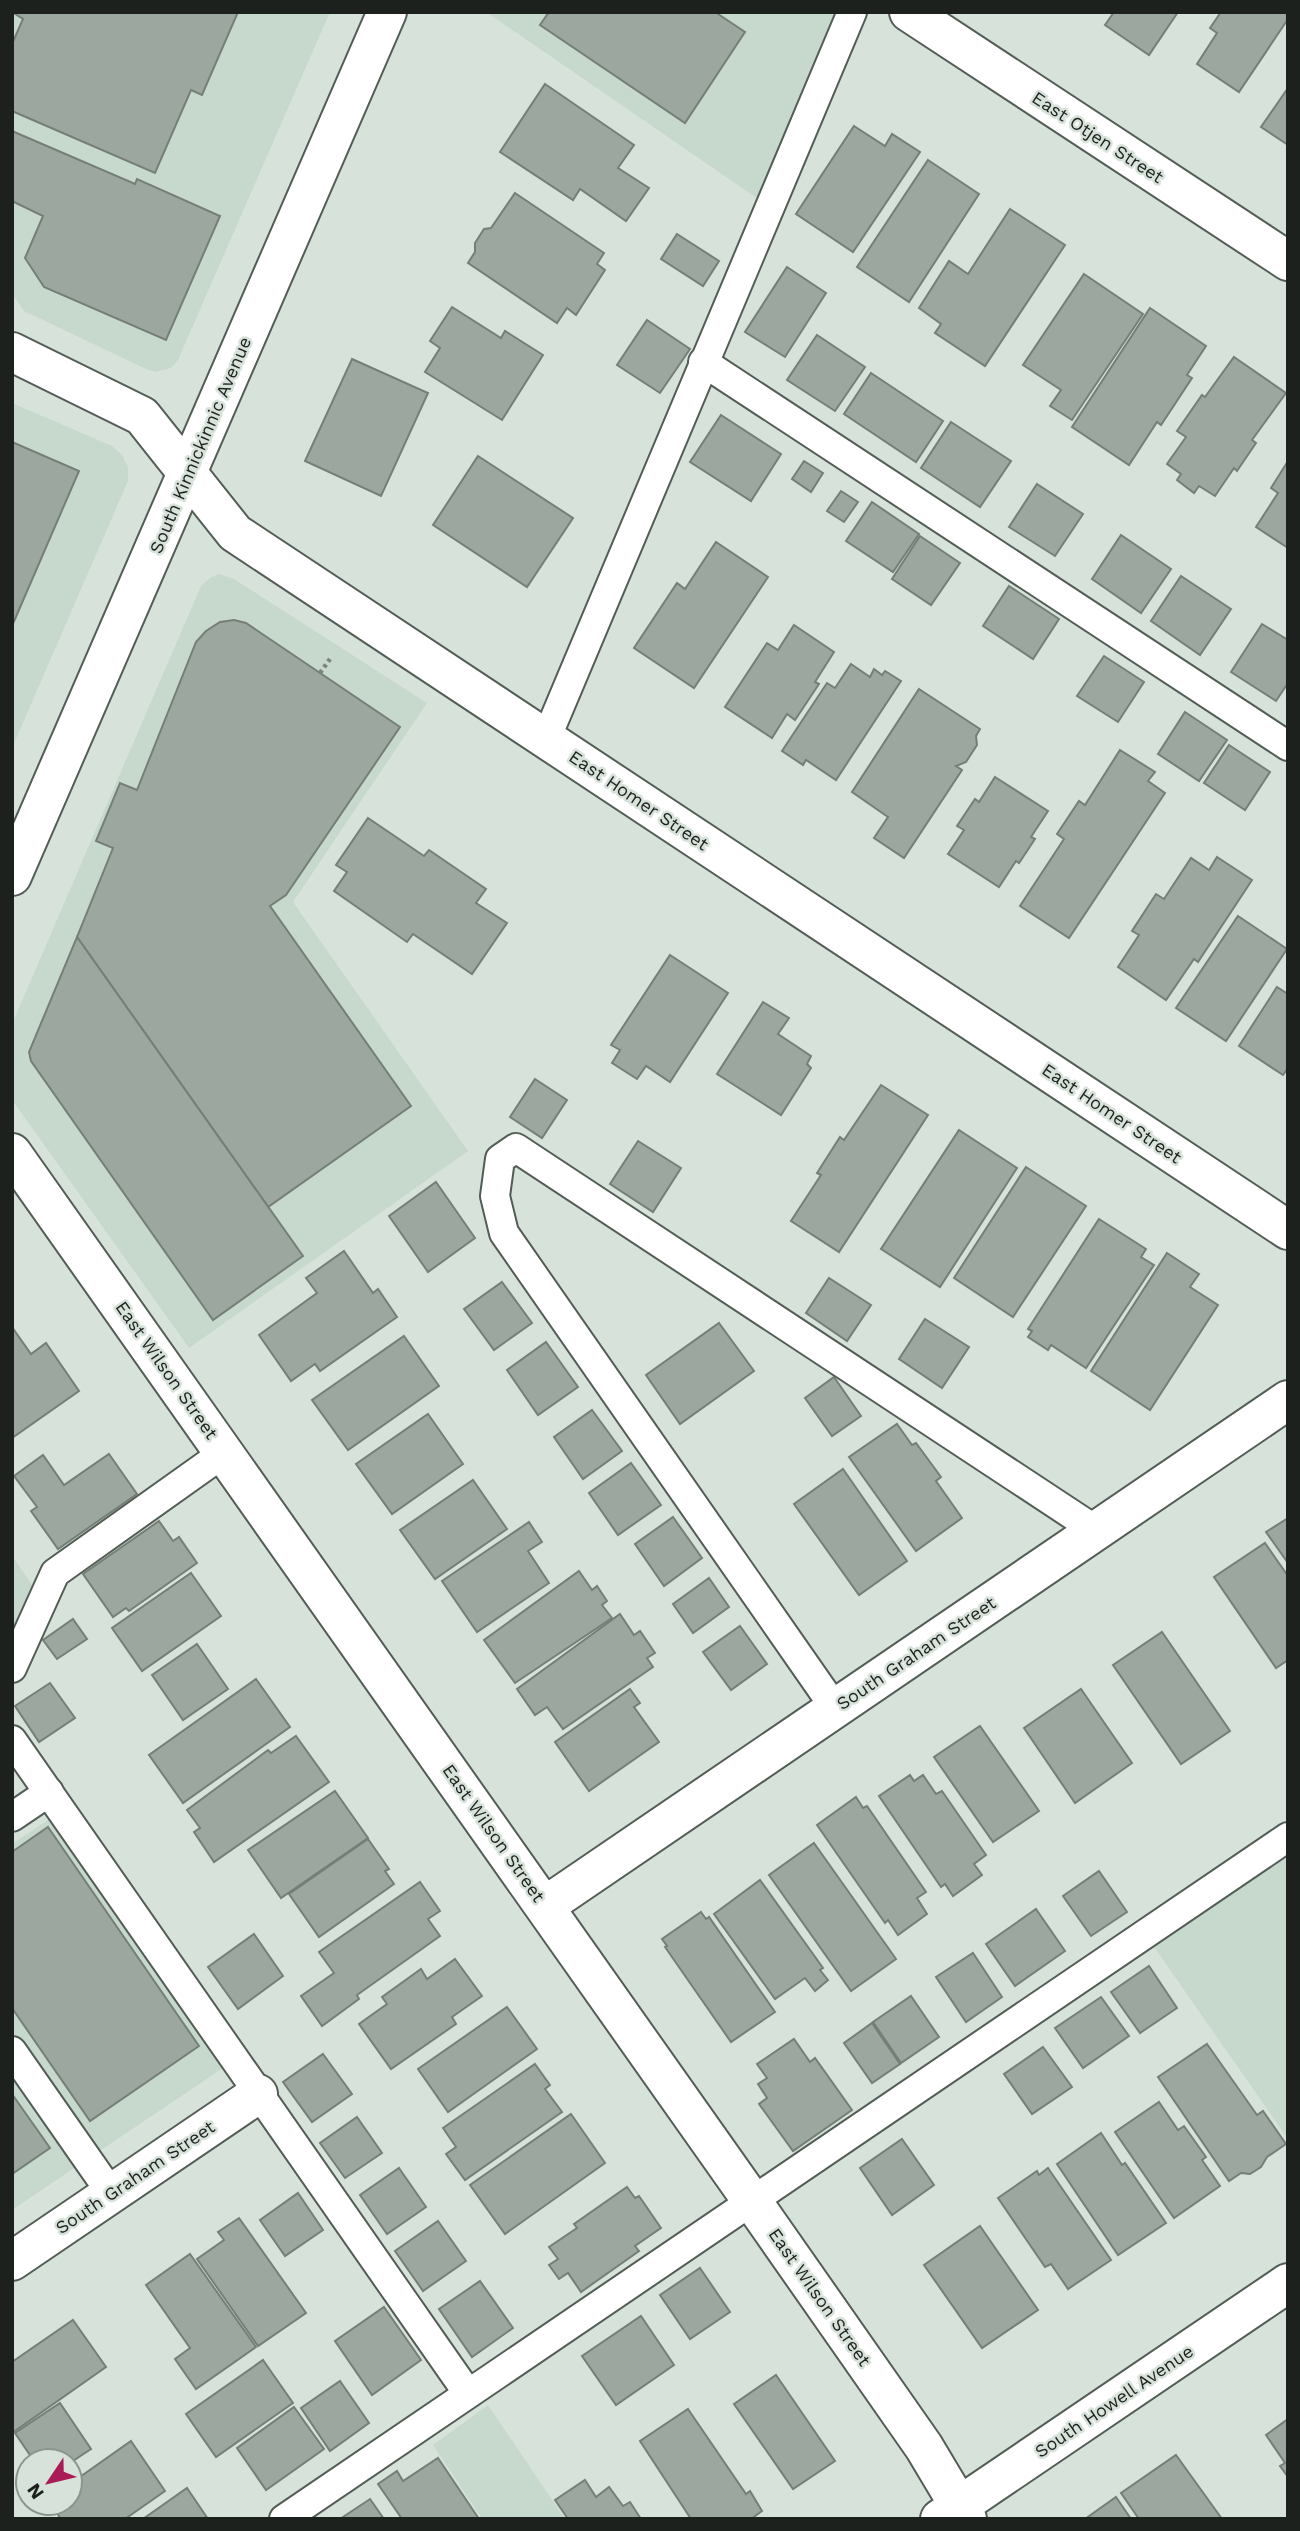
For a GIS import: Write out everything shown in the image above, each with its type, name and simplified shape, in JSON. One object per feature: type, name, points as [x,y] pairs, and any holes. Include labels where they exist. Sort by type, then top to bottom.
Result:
[{"type":"street","name":"South Kinnickinnic Avenue","points":[[12,876],[387,12]]},
{"type":"street","name":"East Otjen Street","points":[[909,12],[1288,261]]},
{"type":"street","name":"East Homer Street","points":[[12,352],[142,416],[236,533],[1288,1230]]},
{"type":"street","name":"East Wilson Street","points":[[12,1153],[924,2447],[955,2514]]},
{"type":"street","name":"South Graham Street","points":[[545,1906],[1288,1400]]},
{"type":"street","name":"South Graham Street","points":[[12,2260],[258,2094]]},
{"type":"street","name":"South Howell Avenue","points":[[955,2514],[1288,2283]]},
{"type":"lane","points":[[546,739],[852,12]]},
{"type":"lane","points":[[703,362],[1288,746]]},
{"type":"lane","points":[[835,1709],[504,1233],[495,1196],[500,1159],[516,1148],[1097,1531]]},
{"type":"lane","points":[[12,1668],[54,1573],[225,1452]]},
{"type":"lane","points":[[12,1740],[467,2392]]},
{"type":"lane","points":[[12,1817],[48,1792]]},
{"type":"lane","points":[[284,2519],[467,2392],[1288,1837]]},
{"type":"lane","points":[[12,2051],[111,2193]]},
{"type":"path","points":[[320,673],[330,659]]},
{"type":"shaded area","points":[[12,12],[330,12],[178,360],[171,368],[155,372],[146,369],[24,311],[12,294]]},
{"type":"shaded area","points":[[486,12],[835,12],[839,15],[761,201]]},
{"type":"shaded area","points":[[12,403],[112,446],[122,455],[128,467],[128,481],[12,748]]},
{"type":"shaded area","points":[[219,574],[234,579],[427,703],[293,902],[468,1151],[189,1348],[12,1100],[12,1024],[201,586]]},
{"type":"shaded area","points":[[12,1556],[33,1586],[12,1633]]},
{"type":"shaded area","points":[[51,1818],[223,2068],[12,2210],[12,1844]]},
{"type":"shaded area","points":[[1288,1855],[1288,2139],[1154,1947]]},
{"type":"shaded area","points":[[488,2405],[565,2519],[482,2519],[433,2445]]},
{"type":"building","points":[[12,12],[238,12],[202,95],[191,90],[155,173],[12,111],[12,44],[23,19]]},
{"type":"building","points":[[549,12],[715,12],[745,32],[685,123],[540,25]]},
{"type":"building","points":[[1114,12],[1178,12],[1149,55],[1105,25]]},
{"type":"building","points":[[1221,12],[1288,12],[1288,19],[1239,92],[1197,64],[1217,33],[1210,28]]},
{"type":"building","points":[[545,84],[634,145],[618,168],[649,188],[626,221],[580,189],[573,200],[500,152]]},
{"type":"building","points":[[1288,88],[1288,145],[1261,127]]},
{"type":"building","points":[[854,126],[885,146],[892,134],[920,152],[853,252],[796,214]]},
{"type":"building","points":[[12,131],[135,184],[137,179],[220,216],[166,340],[44,287],[25,258],[43,216],[12,201]]},
{"type":"building","points":[[928,160],[979,194],[909,302],[857,267]]},
{"type":"building","points":[[515,193],[604,253],[597,264],[605,270],[576,315],[567,308],[557,323],[468,263],[475,252],[475,243],[484,229],[491,228]]},
{"type":"building","points":[[1010,209],[1065,245],[985,366],[935,333],[941,324],[919,308],[949,261],[968,274]]},
{"type":"building","points":[[677,234],[719,261],[703,286],[661,259]]},
{"type":"building","points":[[787,267],[826,293],[785,357],[745,332]]},
{"type":"building","points":[[1084,274],[1143,314],[1072,420],[1050,406],[1061,390],[1023,365]]},
{"type":"building","points":[[452,307],[501,338],[505,331],[543,355],[502,420],[425,372],[440,348],[430,341]]},
{"type":"building","points":[[1150,308],[1206,346],[1187,375],[1192,378],[1161,425],[1157,422],[1129,465],[1072,427]]},
{"type":"building","points":[[647,320],[690,349],[660,393],[617,365]]},
{"type":"building","points":[[817,335],[865,367],[835,411],[787,380]]},
{"type":"building","points":[[1234,357],[1286,393],[1252,440],[1256,443],[1237,471],[1234,468],[1215,496],[1199,486],[1194,493],[1177,480],[1181,474],[1167,464],[1186,437],[1177,431],[1202,395],[1205,397]]},
{"type":"building","points":[[352,359],[428,393],[381,496],[305,461]]},
{"type":"building","points":[[871,373],[943,421],[916,462],[844,414]]},
{"type":"building","points":[[721,415],[781,454],[751,501],[690,462]]},
{"type":"building","points":[[951,422],[1011,461],[980,507],[921,468]]},
{"type":"building","points":[[12,442],[79,471],[12,626]]},
{"type":"building","points":[[478,456],[573,518],[527,587],[433,525]]},
{"type":"building","points":[[804,461],[823,473],[811,492],[792,479]]},
{"type":"building","points":[[1288,461],[1288,548],[1256,527],[1278,493],[1271,488]]},
{"type":"building","points":[[1037,484],[1083,514],[1055,556],[1009,527]]},
{"type":"building","points":[[841,491],[858,502],[844,522],[827,511]]},
{"type":"building","points":[[872,502],[919,534],[893,572],[846,541]]},
{"type":"building","points":[[1121,535],[1171,569],[1141,613],[1092,579]]},
{"type":"building","points":[[920,536],[960,563],[931,605],[892,579]]},
{"type":"building","points":[[716,542],[768,577],[694,688],[634,648],[677,583],[685,589]]},
{"type":"building","points":[[1181,576],[1231,609],[1200,655],[1151,621]]},
{"type":"building","points":[[1009,586],[1059,619],[1033,659],[983,626]]},
{"type":"building","points":[[234,620],[246,623],[400,727],[286,895],[270,906],[411,1106],[268,1207],[77,937],[113,848],[96,841],[120,783],[137,790],[196,642],[220,622]]},
{"type":"building","points":[[1262,624],[1288,640],[1288,683],[1276,701],[1231,672]]},
{"type":"building","points":[[794,625],[834,652],[815,682],[819,684],[795,720],[787,714],[772,738],[725,707],[767,643],[778,650]]},
{"type":"building","points":[[1104,656],[1144,682],[1118,722],[1077,696]]},
{"type":"building","points":[[851,664],[870,677],[874,669],[882,675],[885,671],[901,681],[836,780],[806,760],[803,765],[782,751],[827,683],[835,688]]},
{"type":"building","points":[[919,689],[980,729],[976,736],[977,745],[966,762],[956,766],[962,770],[904,858],[874,838],[888,817],[852,792]]},
{"type":"building","points":[[1185,712],[1227,740],[1199,781],[1158,754]]},
{"type":"building","points":[[1229,745],[1270,772],[1245,810],[1204,783]]},
{"type":"building","points":[[1120,750],[1155,772],[1148,781],[1165,793],[1069,938],[1020,906],[1064,839],[1057,834],[1079,801],[1085,805]]},
{"type":"building","points":[[995,777],[1048,811],[1031,837],[1035,839],[999,887],[948,854],[964,830],[957,826],[975,799],[979,802]]},
{"type":"building","points":[[368,818],[424,856],[429,850],[486,889],[476,903],[507,923],[472,974],[413,934],[407,942],[334,891],[347,872],[336,865]]},
{"type":"building","points":[[1217,857],[1252,880],[1198,962],[1194,959],[1166,1000],[1118,967],[1139,935],[1132,931],[1156,894],[1164,899],[1191,858],[1209,870]]},
{"type":"building","points":[[1238,916],[1287,949],[1226,1041],[1176,1008]]},
{"type":"building","points":[[77,937],[303,1256],[213,1320],[31,1061],[29,1052]]},
{"type":"building","points":[[670,955],[728,993],[670,1082],[646,1066],[637,1079],[612,1063],[620,1050],[611,1045]]},
{"type":"building","points":[[1277,987],[1288,994],[1288,1068],[1283,1075],[1239,1046]]},
{"type":"building","points":[[763,1002],[789,1018],[778,1034],[811,1056],[807,1064],[811,1068],[781,1115],[717,1074]]},
{"type":"building","points":[[535,1079],[567,1100],[542,1138],[510,1117]]},
{"type":"building","points":[[881,1085],[928,1115],[839,1252],[791,1221],[821,1175],[817,1173],[840,1137],[844,1140]]},
{"type":"building","points":[[959,1130],[1017,1168],[940,1287],[881,1249]]},
{"type":"building","points":[[638,1141],[681,1168],[653,1212],[610,1184]]},
{"type":"building","points":[[1026,1167],[1086,1206],[1013,1317],[954,1278]]},
{"type":"building","points":[[436,1182],[475,1238],[428,1272],[389,1216]]},
{"type":"building","points":[[1099,1219],[1146,1249],[1141,1257],[1154,1265],[1086,1368],[1051,1345],[1048,1350],[1028,1337],[1032,1331],[1028,1329]]},
{"type":"building","points":[[344,1251],[373,1293],[378,1289],[397,1317],[320,1371],[315,1364],[291,1381],[259,1335],[317,1293],[306,1278]]},
{"type":"building","points":[[1167,1253],[1199,1274],[1190,1287],[1218,1305],[1150,1410],[1091,1371]]},
{"type":"building","points":[[829,1278],[871,1305],[847,1341],[806,1313]]},
{"type":"building","points":[[502,1282],[532,1323],[494,1350],[464,1309]]},
{"type":"building","points":[[925,1319],[969,1347],[942,1388],[899,1359]]},
{"type":"building","points":[[719,1323],[754,1371],[680,1424],[646,1375]]},
{"type":"building","points":[[12,1327],[31,1354],[46,1343],[79,1391],[12,1438]]},
{"type":"building","points":[[404,1336],[439,1386],[348,1450],[312,1400]]},
{"type":"building","points":[[546,1342],[578,1387],[538,1415],[507,1370]]},
{"type":"building","points":[[834,1377],[861,1416],[832,1436],[805,1398]]},
{"type":"building","points":[[592,1410],[622,1451],[583,1479],[554,1437]]},
{"type":"building","points":[[428,1414],[463,1464],[392,1514],[356,1464]]},
{"type":"building","points":[[897,1424],[912,1445],[916,1443],[941,1477],[936,1481],[962,1518],[916,1551],[849,1457]]},
{"type":"building","points":[[109,1454],[137,1494],[58,1549],[31,1511],[37,1507],[14,1476],[43,1455],[64,1485]]},
{"type":"building","points":[[631,1463],[661,1505],[618,1535],[589,1493]]},
{"type":"building","points":[[843,1469],[907,1561],[859,1595],[794,1504]]},
{"type":"building","points":[[473,1480],[507,1529],[435,1579],[400,1530]]},
{"type":"building","points":[[673,1517],[702,1558],[664,1586],[635,1544]]},
{"type":"building","points":[[1288,1518],[1288,1563],[1266,1532]]},
{"type":"building","points":[[159,1521],[173,1541],[179,1537],[197,1563],[129,1611],[126,1608],[113,1617],[83,1574]]},
{"type":"building","points":[[529,1522],[542,1542],[528,1551],[549,1583],[477,1632],[442,1581]]},
{"type":"building","points":[[1265,1543],[1288,1576],[1288,1660],[1276,1668],[1214,1577]]},
{"type":"building","points":[[579,1571],[592,1590],[597,1586],[607,1601],[602,1605],[612,1618],[515,1683],[484,1640]]},
{"type":"building","points":[[191,1573],[221,1616],[142,1671],[112,1628]]},
{"type":"building","points":[[709,1578],[729,1607],[693,1633],[673,1604]]},
{"type":"building","points":[[620,1614],[634,1635],[640,1631],[655,1653],[647,1658],[653,1667],[563,1729],[547,1707],[535,1715],[517,1689]]},
{"type":"building","points":[[73,1619],[87,1639],[57,1659],[43,1640]]},
{"type":"building","points":[[740,1626],[767,1664],[731,1690],[703,1652]]},
{"type":"building","points":[[1162,1632],[1230,1731],[1181,1764],[1113,1665]]},
{"type":"building","points":[[197,1644],[228,1689],[183,1720],[152,1675]]},
{"type":"building","points":[[256,1679],[290,1727],[183,1803],[149,1755]]},
{"type":"building","points":[[50,1683],[75,1718],[39,1742],[15,1706]]},
{"type":"building","points":[[630,1689],[640,1703],[634,1707],[659,1742],[589,1791],[555,1742]]},
{"type":"building","points":[[1081,1689],[1132,1763],[1075,1803],[1024,1728]]},
{"type":"building","points":[[980,1726],[1039,1811],[993,1842],[934,1757]]},
{"type":"building","points":[[296,1736],[329,1782],[214,1862],[194,1832],[200,1828],[187,1810],[268,1750],[271,1753]]},
{"type":"building","points":[[910,1775],[914,1781],[923,1775],[936,1794],[942,1791],[986,1855],[974,1864],[982,1875],[953,1896],[945,1884],[941,1887],[879,1796]]},
{"type":"building","points":[[335,1791],[368,1838],[281,1898],[248,1850]]},
{"type":"building","points":[[856,1797],[863,1808],[867,1806],[926,1892],[917,1898],[927,1914],[898,1935],[888,1920],[885,1923],[817,1825]]},
{"type":"building","points":[[48,1827],[199,2046],[90,2121],[12,2008],[12,1852]]},
{"type":"building","points":[[368,1839],[389,1869],[385,1871],[394,1884],[319,1937],[289,1894]]},
{"type":"building","points":[[814,1843],[896,1959],[851,1991],[769,1875]]},
{"type":"building","points":[[1099,1871],[1127,1912],[1091,1936],[1063,1896]]},
{"type":"building","points":[[760,1880],[823,1968],[820,1970],[828,1980],[815,1991],[805,1978],[775,1999],[714,1914]]},
{"type":"building","points":[[420,1882],[440,1911],[428,1919],[440,1936],[357,1995],[359,1999],[322,2026],[301,1996],[334,1973],[319,1952]]},
{"type":"building","points":[[1036,1909],[1065,1951],[1015,1986],[986,1944]]},
{"type":"building","points":[[701,1912],[706,1919],[709,1917],[775,2012],[731,2042],[662,1939]]},
{"type":"building","points":[[254,1934],[283,1976],[238,2009],[208,1967]]},
{"type":"building","points":[[973,1953],[1002,1997],[966,2022],[936,1977]]},
{"type":"building","points":[[455,1959],[482,1996],[452,2017],[456,2024],[391,2069],[359,2024],[387,2004],[382,1997],[421,1969],[427,1979]]},
{"type":"building","points":[[1149,1966],[1177,2008],[1140,2033],[1111,1992]]},
{"type":"building","points":[[911,1996],[939,2037],[901,2063],[873,2022]]},
{"type":"building","points":[[1101,1997],[1129,2036],[1083,2068],[1055,2028]]},
{"type":"building","points":[[507,2007],[537,2049],[448,2112],[418,2069]]},
{"type":"building","points":[[872,2023],[900,2064],[872,2083],[844,2043]]},
{"type":"building","points":[[794,2039],[810,2062],[815,2058],[852,2110],[793,2151],[759,2104],[767,2098],[758,2084],[767,2078],[757,2064]]},
{"type":"building","points":[[1207,2044],[1257,2115],[1263,2111],[1286,2144],[1267,2157],[1261,2167],[1250,2174],[1241,2173],[1229,2181],[1158,2077]]},
{"type":"building","points":[[1043,2047],[1072,2087],[1032,2114],[1004,2074]]},
{"type":"building","points":[[323,2054],[352,2094],[312,2122],[283,2082]]},
{"type":"building","points":[[535,2064],[550,2085],[545,2089],[562,2112],[465,2180],[446,2154],[456,2147],[443,2128]]},
{"type":"building","points":[[12,2094],[50,2148],[12,2174]]},
{"type":"building","points":[[1159,2102],[1178,2130],[1184,2126],[1206,2157],[1202,2160],[1220,2186],[1174,2218],[1115,2132]]},
{"type":"building","points":[[571,2114],[605,2163],[505,2234],[470,2185]]},
{"type":"building","points":[[357,2117],[382,2153],[345,2178],[320,2143]]},
{"type":"building","points":[[1101,2133],[1166,2223],[1118,2255],[1057,2164]]},
{"type":"building","points":[[902,2139],[934,2185],[892,2215],[860,2168]]},
{"type":"building","points":[[399,2168],[426,2207],[387,2234],[360,2195]]},
{"type":"building","points":[[1048,2168],[1111,2260],[1068,2289],[1051,2264],[1045,2267],[998,2198],[1037,2171],[1039,2175]]},
{"type":"building","points":[[627,2187],[635,2198],[639,2196],[661,2228],[635,2246],[639,2251],[581,2292],[568,2273],[559,2279],[549,2265],[558,2259],[549,2247],[577,2228],[574,2224]]},
{"type":"building","points":[[298,2193],[323,2230],[285,2256],[260,2220]]},
{"type":"building","points":[[239,2218],[306,2313],[258,2346],[197,2259],[224,2240],[218,2232]]},
{"type":"building","points":[[438,2221],[466,2261],[423,2291],[395,2251]]},
{"type":"building","points":[[980,2226],[1038,2310],[982,2348],[924,2265]]},
{"type":"building","points":[[190,2254],[256,2347],[196,2389],[175,2359],[190,2348],[146,2285]]},
{"type":"building","points":[[700,2268],[730,2312],[690,2339],[660,2295]]},
{"type":"building","points":[[480,2281],[513,2328],[472,2357],[439,2309]]},
{"type":"building","points":[[384,2307],[421,2360],[372,2395],[335,2341]]},
{"type":"building","points":[[641,2316],[674,2365],[616,2405],[582,2356]]},
{"type":"building","points":[[73,2320],[106,2367],[12,2433],[12,2362]]},
{"type":"building","points":[[263,2360],[293,2403],[216,2457],[186,2414]]},
{"type":"building","points":[[776,2375],[835,2461],[793,2489],[734,2404]]},
{"type":"building","points":[[340,2381],[369,2423],[330,2451],[301,2408]]},
{"type":"building","points":[[60,2403],[91,2449],[84,2454],[84,2447],[24,2447],[15,2433]]},
{"type":"building","points":[[294,2407],[324,2449],[266,2490],[237,2448]]},
{"type":"building","points":[[688,2409],[746,2494],[750,2491],[762,2511],[751,2519],[691,2519],[640,2441]]},
{"type":"building","points":[[1288,2419],[1288,2477],[1280,2466],[1285,2463],[1266,2435]]},
{"type":"building","points":[[131,2441],[165,2491],[125,2519],[61,2519],[60,2517],[84,2517],[84,2474]]},
{"type":"building","points":[[1176,2455],[1222,2519],[1139,2519],[1121,2493]]},
{"type":"building","points":[[438,2458],[479,2519],[402,2519],[378,2484],[397,2471],[403,2481]]},
{"type":"building","points":[[585,2480],[596,2497],[609,2487],[623,2506],[630,2502],[641,2519],[568,2519],[555,2500]]},
{"type":"building","points":[[187,2488],[208,2519],[143,2519]]},
{"type":"building","points":[[1116,2497],[1131,2519],[1085,2519]]},
{"type":"building","points":[[370,2499],[384,2519],[340,2519]]}]
